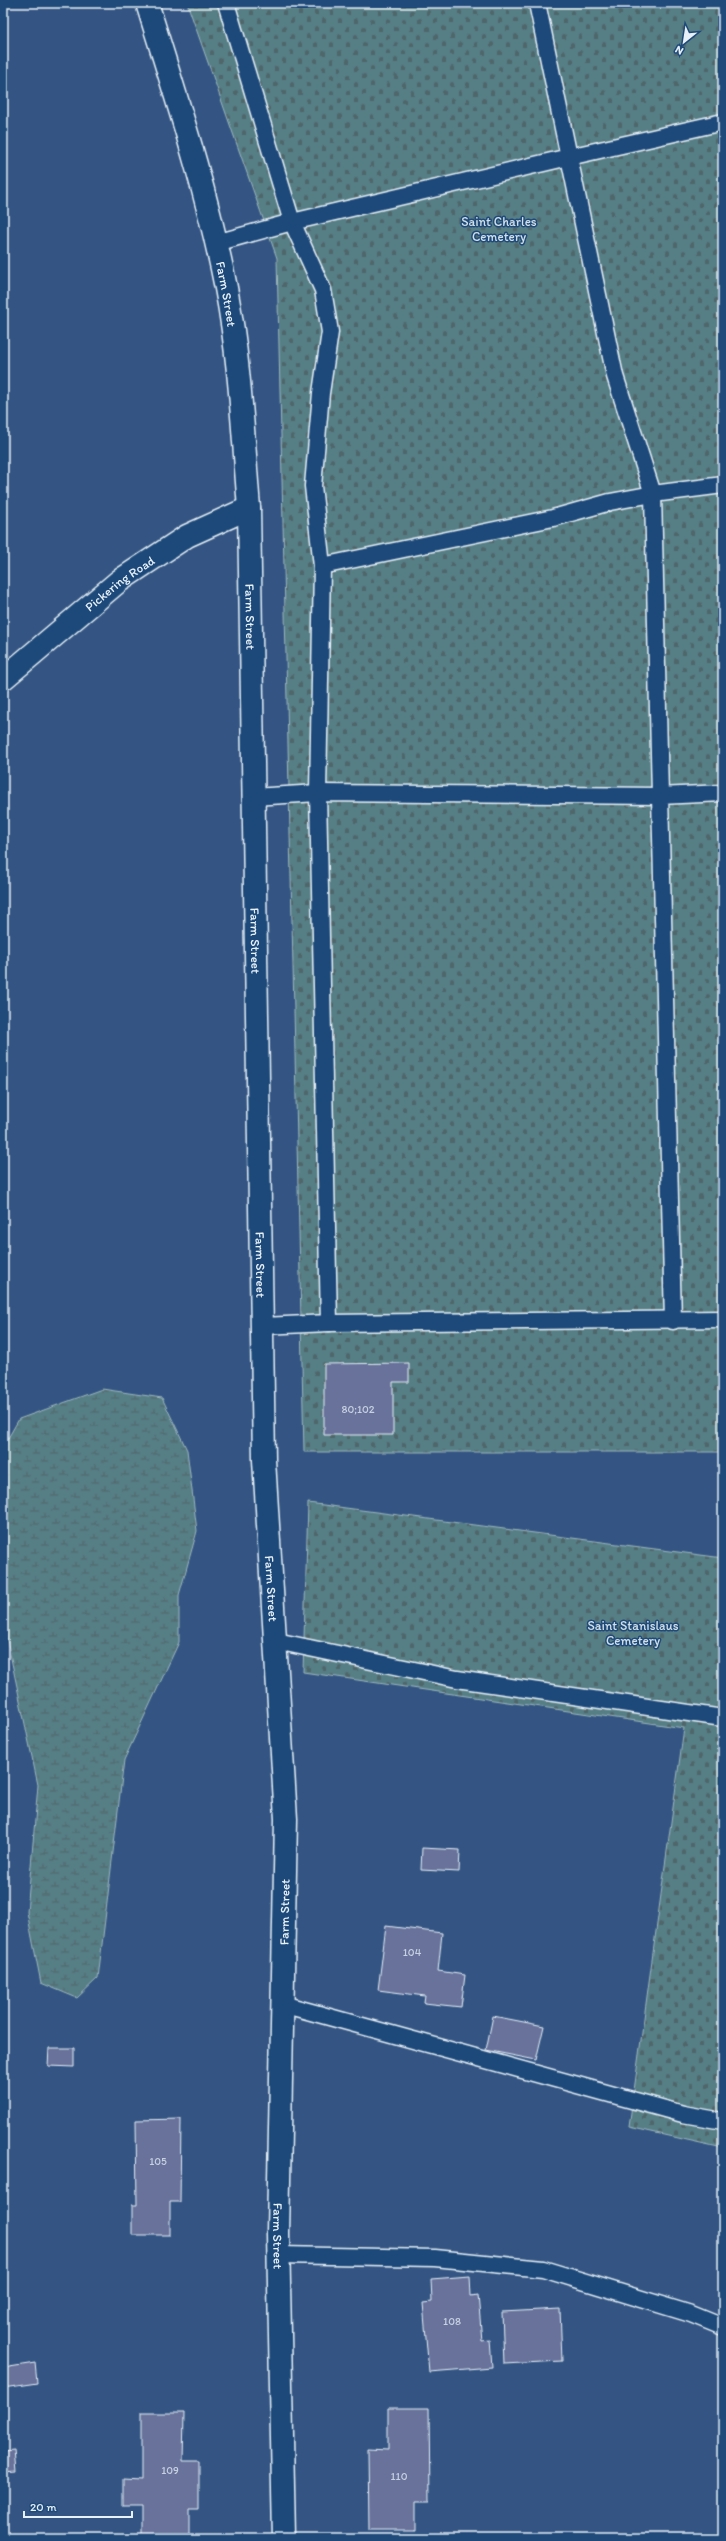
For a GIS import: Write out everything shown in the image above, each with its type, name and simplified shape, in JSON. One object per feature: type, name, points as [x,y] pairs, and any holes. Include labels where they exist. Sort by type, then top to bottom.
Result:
[{"type":"street","name":"Farm Street","points":[[148,3],[205,195],[226,289],[240,398],[249,508],[264,1460],[286,1820],[278,2255],[284,2538]]},
{"type":"street","name":"Pickering Road","points":[[3,679],[119,581],[187,536],[249,508]]},
{"type":"lane","points":[[226,3],[292,222],[323,290],[330,332],[321,392],[313,486],[322,566],[318,793],[329,1323]]},
{"type":"lane","points":[[537,3],[615,376],[653,494],[673,1321]]},
{"type":"lane","points":[[216,242],[292,222],[723,122]]},
{"type":"lane","points":[[322,566],[553,518],[610,502],[653,494],[723,485]]},
{"type":"lane","points":[[253,797],[318,793],[660,796],[723,793]]},
{"type":"lane","points":[[263,1326],[329,1323],[673,1321],[723,1319]]},
{"type":"lane","points":[[276,1641],[457,1679],[723,1718]]},
{"type":"lane","points":[[282,2004],[683,2114],[723,2121]]},
{"type":"lane","points":[[278,2255],[435,2258],[543,2269],[691,2314],[723,2327]]},
{"type":"green space","name":"Saint Charles Cemetery","points":[[187,3],[723,3],[723,1452],[304,1452],[277,258]]},
{"type":"green space","points":[[102,1389],[162,1398],[187,1450],[197,1531],[179,1595],[179,1642],[124,1760],[98,1978],[77,1998],[41,1983],[27,1912],[38,1785],[3,1621],[3,1447],[19,1419]]},
{"type":"green space","name":"Saint Stanislaus Cemetery","points":[[308,1503],[723,1558],[723,2148],[629,2127],[684,1728],[303,1672]]},
{"type":"building","points":[[409,1363],[409,1382],[393,1382],[393,1435],[324,1435],[324,1364]]},
{"type":"building","points":[[422,1848],[460,1850],[459,1872],[421,1870]]},
{"type":"building","points":[[386,1926],[442,1933],[438,1971],[465,1975],[461,2007],[424,2003],[425,1996],[378,1990]]},
{"type":"building","points":[[493,2016],[544,2026],[536,2060],[486,2050]]},
{"type":"building","points":[[49,2048],[74,2048],[74,2067],[48,2066]]},
{"type":"building","points":[[181,2119],[180,2202],[170,2202],[170,2235],[132,2235],[132,2205],[137,2205],[136,2120]]},
{"type":"building","points":[[470,2276],[471,2296],[478,2295],[482,2341],[490,2340],[492,2367],[429,2372],[423,2303],[432,2302],[431,2279]]},
{"type":"building","points":[[560,2309],[562,2361],[504,2364],[502,2312]]},
{"type":"building","points":[[35,2363],[37,2383],[3,2388],[3,2368]]},
{"type":"building","points":[[388,2408],[429,2408],[430,2502],[415,2502],[415,2529],[369,2529],[368,2449],[388,2450]]},
{"type":"building","points":[[141,2413],[184,2413],[183,2461],[199,2461],[199,2510],[189,2510],[189,2538],[143,2538],[143,2507],[123,2507],[123,2479],[141,2480]]},
{"type":"building","points":[[14,2450],[16,2471],[3,2472],[3,2451]]}]
